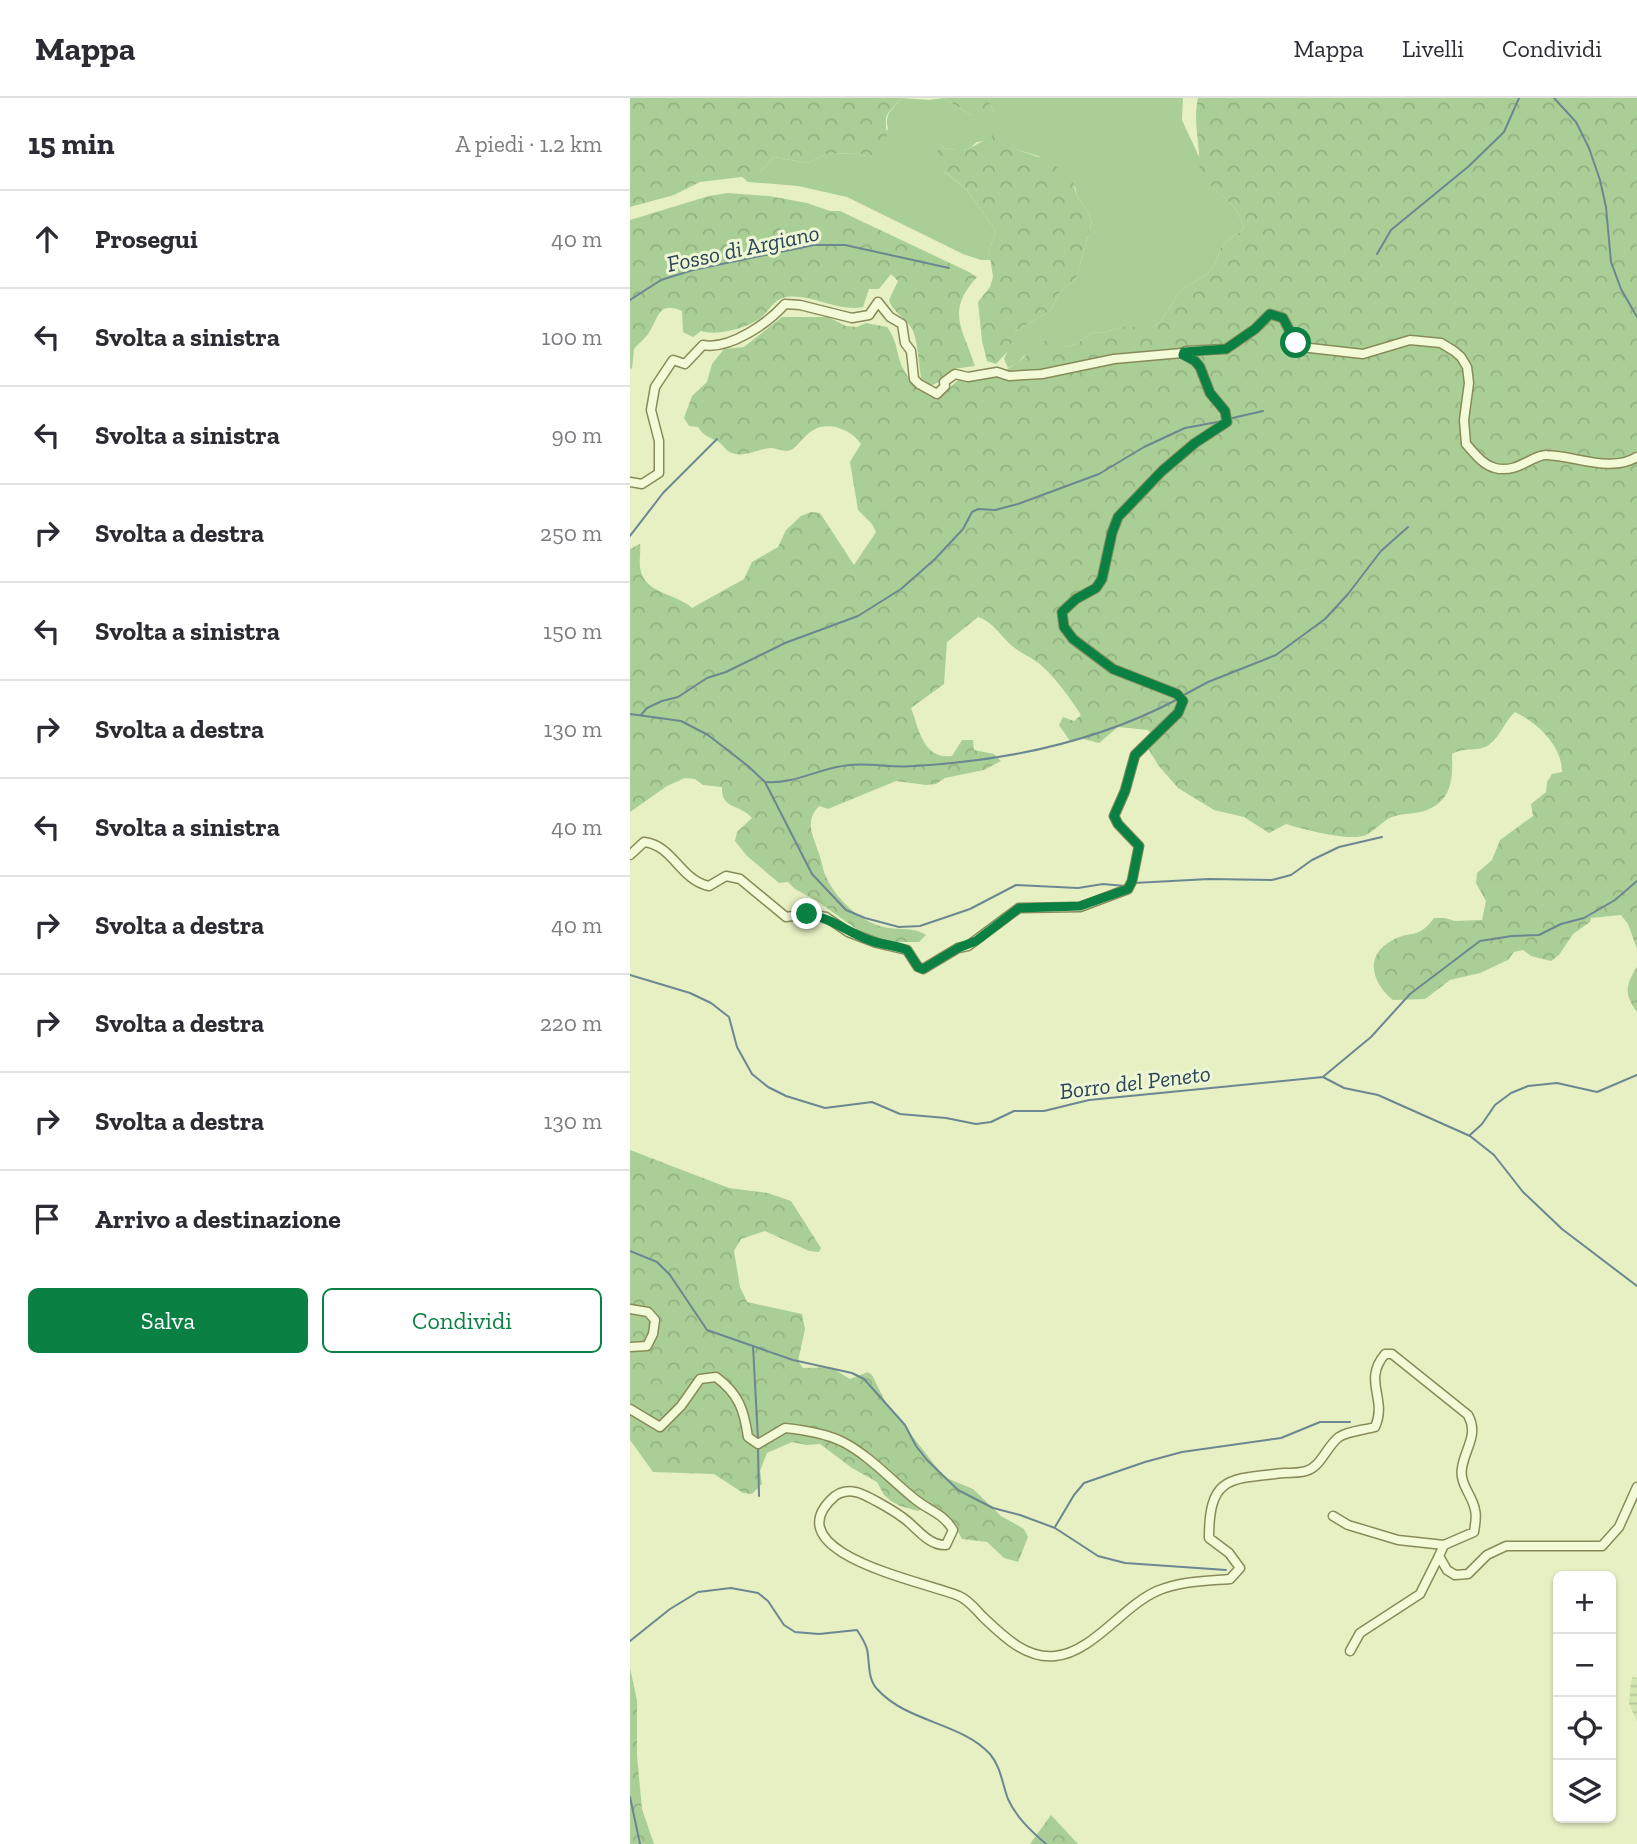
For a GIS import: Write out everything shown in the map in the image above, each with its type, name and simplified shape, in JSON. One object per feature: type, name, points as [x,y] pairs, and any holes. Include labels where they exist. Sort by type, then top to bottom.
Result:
[{"type":"street","points":[[630,482],[642,484],[659,473],[659,440],[651,410],[655,387],[673,360],[685,365],[703,345],[716,345],[759,328],[785,304],[852,318],[869,315],[878,302],[890,317],[902,324],[905,343],[911,351],[914,379],[937,394],[945,386],[944,382],[955,374],[968,377],[997,372],[1009,376],[1042,374],[1114,359],[1226,349],[1255,329],[1270,314],[1283,318],[1296,343],[1301,347],[1363,354],[1409,340],[1441,343],[1461,356],[1467,367],[1469,383],[1464,420],[1466,444],[1489,466],[1498,469],[1520,467],[1542,454],[1619,465],[1637,457]]},
{"type":"street","points":[[630,855],[643,842],[655,844],[669,855],[691,880],[709,886],[726,876],[740,879],[786,917],[807,914],[825,917],[848,932],[907,950],[918,967],[923,969],[976,941],[1019,908],[1080,906],[1128,889],[1139,846],[1114,816],[1125,791],[1135,755],[1178,713],[1183,701],[1177,694],[1113,669],[1073,639],[1064,627],[1062,612],[1076,599],[1096,588],[1102,579],[1118,517],[1162,471],[1195,443],[1227,422],[1225,411],[1210,393],[1200,367],[1182,353]]},
{"type":"street","points":[[630,1309],[649,1312],[655,1320],[653,1334],[647,1346],[630,1347]]},
{"type":"street","points":[[630,1409],[660,1427],[681,1406],[701,1379],[716,1377],[731,1388],[744,1414],[748,1437],[758,1444],[785,1427],[823,1434],[844,1443],[897,1482],[916,1500],[947,1519],[953,1530],[946,1545],[934,1543],[891,1510],[855,1492],[840,1492],[826,1504],[821,1517],[821,1530],[833,1548],[883,1572],[957,1595],[970,1602],[1020,1649],[1044,1656],[1058,1656],[1080,1649],[1156,1591],[1187,1582],[1230,1579],[1240,1568],[1228,1553],[1209,1538],[1212,1502],[1224,1484],[1237,1478],[1306,1471],[1316,1466],[1328,1447],[1342,1435],[1376,1427],[1381,1407],[1373,1377],[1377,1363],[1385,1354],[1392,1354],[1468,1415],[1474,1433],[1461,1470],[1467,1494],[1476,1509],[1474,1532],[1444,1545],[1398,1540],[1348,1525],[1333,1517]]},
{"type":"street","points":[[1439,1556],[1447,1570],[1455,1575],[1468,1574],[1487,1555],[1506,1546],[1602,1546],[1619,1527],[1637,1487]]},
{"type":"street","points":[[1350,1651],[1360,1633],[1420,1594],[1444,1545]]},
{"type":"green space","points":[[630,98],[901,98],[886,118],[885,149],[876,154],[826,154],[808,163],[774,157],[760,172],[750,176],[700,182],[674,195],[630,207]]},
{"type":"green space","points":[[901,98],[944,98],[972,116],[994,113],[988,98],[1183,98],[1182,120],[1201,161],[1200,175],[1232,205],[1244,229],[1221,248],[1214,267],[1207,274],[1180,291],[1162,320],[1154,327],[1122,327],[1103,333],[1093,332],[1076,344],[1066,347],[1057,343],[1024,356],[1008,368],[1004,359],[1016,331],[1051,310],[1060,292],[1076,279],[1092,221],[1077,196],[1075,187],[1038,156],[1018,150],[1001,140],[977,142],[960,151],[940,147],[945,172],[967,190],[996,231],[989,250],[991,260],[963,254],[847,197],[798,186],[748,182],[741,176],[760,172],[774,157],[808,163],[826,154],[857,153],[866,156],[888,129],[888,115]]},
{"type":"green space","points":[[944,98],[988,98],[994,113],[991,123],[972,116]]},
{"type":"green space","points":[[1198,98],[1637,98],[1637,949],[1628,924],[1621,915],[1591,918],[1590,922],[1573,934],[1559,955],[1551,961],[1531,956],[1523,950],[1514,952],[1508,960],[1480,973],[1450,980],[1425,999],[1393,1000],[1380,986],[1374,962],[1382,947],[1391,941],[1423,930],[1434,918],[1455,921],[1482,920],[1486,901],[1476,883],[1477,873],[1492,860],[1500,840],[1533,816],[1531,804],[1546,792],[1547,782],[1552,774],[1562,772],[1558,753],[1547,736],[1532,722],[1515,712],[1486,747],[1452,754],[1449,789],[1433,807],[1392,817],[1359,837],[1326,834],[1286,824],[1269,833],[1244,817],[1214,810],[1178,788],[1158,765],[1148,748],[1155,737],[1148,730],[1118,727],[1099,743],[1080,738],[1070,741],[1059,725],[1063,717],[1074,721],[1081,715],[1068,696],[1039,664],[1015,648],[992,625],[978,617],[947,642],[944,684],[911,708],[924,741],[934,753],[952,756],[962,740],[973,740],[974,750],[994,754],[1001,761],[984,770],[945,778],[936,784],[896,781],[828,809],[819,806],[811,822],[824,872],[842,900],[859,915],[879,926],[912,930],[926,935],[919,942],[888,942],[869,938],[788,882],[779,883],[747,856],[735,841],[737,832],[752,818],[724,799],[722,787],[703,785],[695,779],[685,778],[667,786],[630,812],[630,549],[640,544],[640,567],[647,583],[692,608],[744,579],[752,562],[778,547],[786,530],[801,516],[811,512],[820,513],[854,565],[876,532],[858,510],[850,462],[861,444],[844,430],[821,427],[814,429],[790,450],[771,448],[739,454],[728,451],[698,427],[689,426],[684,418],[692,396],[707,382],[712,364],[724,349],[744,347],[782,317],[828,317],[846,326],[857,327],[866,323],[887,327],[893,336],[907,376],[937,400],[961,377],[992,377],[1018,362],[1049,338],[1066,347],[1076,344],[1093,332],[1103,333],[1122,327],[1154,327],[1162,320],[1180,291],[1207,274],[1214,267],[1221,248],[1244,229],[1232,205],[1199,175],[1196,117]]},
{"type":"green space","points":[[994,133],[1018,150],[1047,160],[1071,177],[1077,196],[1092,221],[1076,279],[1060,292],[1051,310],[1016,331],[1009,350],[996,364],[987,361],[978,302],[990,287],[993,277],[989,250],[996,231],[967,190],[937,165],[934,155],[940,147],[967,149],[988,140]]},
{"type":"green space","points":[[728,193],[769,196],[840,211],[977,277],[967,289],[959,311],[962,330],[975,366],[953,369],[939,382],[930,386],[922,381],[913,331],[889,300],[898,281],[891,274],[879,289],[869,289],[863,307],[843,307],[802,297],[783,298],[759,319],[746,326],[722,332],[701,331],[693,337],[683,332],[682,311],[664,309],[648,334],[634,349],[632,369],[630,368],[630,220],[709,196]]},
{"type":"green space","points":[[1637,967],[1637,1012],[1628,995],[1628,985]]},
{"type":"green space","points":[[630,1150],[729,1188],[768,1193],[791,1201],[821,1248],[819,1252],[809,1251],[765,1231],[741,1239],[734,1251],[740,1287],[747,1302],[802,1314],[805,1329],[798,1361],[803,1368],[830,1367],[850,1379],[868,1372],[872,1375],[885,1401],[944,1477],[973,1489],[1001,1516],[1024,1529],[1028,1537],[1018,1562],[1004,1558],[987,1542],[962,1539],[951,1518],[928,1505],[918,1511],[891,1501],[877,1482],[852,1468],[820,1444],[792,1442],[767,1453],[760,1471],[762,1484],[752,1494],[743,1493],[714,1474],[653,1472],[630,1440]]},
{"type":"green space","points":[[630,1668],[637,1700],[637,1756],[642,1809],[654,1844],[630,1844]]},
{"type":"green space","points":[[1633,1677],[1637,1678],[1637,1721],[1629,1704]]},
{"type":"green space","points":[[1051,1815],[1078,1844],[1030,1844]]},
{"type":"waterway","points":[[1377,254],[1391,230],[1469,166],[1504,132],[1519,98]]},
{"type":"waterway","points":[[1554,98],[1576,122],[1589,148],[1606,207],[1611,262],[1621,289],[1637,317]]},
{"type":"waterway","name":"Fosso di Argiano","points":[[630,300],[661,280],[693,270],[814,245],[845,245],[949,268]]},
{"type":"waterway","points":[[1228,419],[1263,411]]},
{"type":"waterway","points":[[641,715],[647,708],[678,697],[707,678],[726,672],[785,643],[858,616],[901,589],[935,559],[963,529],[972,512],[1018,504],[1099,474],[1144,447],[1185,428],[1223,421]]},
{"type":"waterway","points":[[630,536],[663,493],[717,439]]},
{"type":"waterway","points":[[1182,696],[1208,682],[1276,655],[1325,619],[1381,551],[1408,527]]},
{"type":"waterway","points":[[767,782],[788,780],[850,765],[914,766],[1016,754],[1083,738],[1147,714],[1178,699]]},
{"type":"waterway","points":[[630,714],[681,721],[708,735],[748,766],[765,782],[812,874],[846,910],[865,918],[899,927],[920,926],[970,909],[1016,885],[1078,888],[1103,884],[1125,886]]},
{"type":"waterway","points":[[1134,883],[1209,879],[1272,880],[1291,875],[1312,860],[1339,847],[1382,837]]},
{"type":"waterway","points":[[1324,1076],[1371,1037],[1410,994],[1480,941],[1539,935],[1561,924],[1584,918],[1615,900],[1637,881]]},
{"type":"waterway","name":"Borro del Peneto","points":[[630,975],[690,993],[711,1003],[729,1017],[737,1047],[752,1074],[768,1087],[786,1096],[825,1108],[872,1102],[900,1114],[976,1124],[991,1122],[1014,1111],[1044,1111],[1089,1100],[1323,1077],[1344,1088],[1378,1095],[1470,1136],[1494,1155],[1523,1192],[1562,1229],[1637,1286]]},
{"type":"waterway","points":[[1470,1135],[1482,1124],[1495,1105],[1511,1093],[1528,1086],[1557,1083],[1597,1092],[1637,1075]]},
{"type":"waterway","points":[[630,1251],[657,1262],[670,1275],[707,1330],[793,1360],[852,1373],[864,1379],[905,1425],[927,1460],[958,1490],[993,1508],[1055,1528],[1098,1556],[1125,1563],[1226,1570]]},
{"type":"waterway","points":[[753,1346],[758,1439]]},
{"type":"waterway","points":[[1055,1527],[1084,1483],[1182,1452],[1281,1438],[1320,1422],[1350,1422]]},
{"type":"waterway","points":[[758,1448],[759,1496]]},
{"type":"waterway","points":[[630,1641],[670,1609],[698,1592],[731,1588],[758,1593],[768,1601],[784,1625],[795,1632],[819,1634],[857,1630],[866,1646],[874,1686],[890,1701],[965,1735],[990,1754],[999,1770],[1011,1806],[1046,1844]]},
{"type":"waterway","points":[[630,1797],[640,1844]]},
{"type":"route","points":[[807,914],[825,917],[848,932],[877,943],[901,947],[907,950],[918,967],[923,969],[958,948],[976,941],[1019,908],[1080,906],[1128,889],[1139,846],[1114,816],[1125,791],[1135,755],[1178,713],[1183,701],[1177,694],[1113,669],[1073,639],[1064,627],[1062,612],[1076,599],[1096,588],[1102,579],[1112,533],[1118,517],[1130,503],[1195,443],[1227,422],[1225,411],[1210,393],[1200,367],[1182,353],[1226,349],[1255,329],[1270,314],[1283,318],[1296,343]]}]
